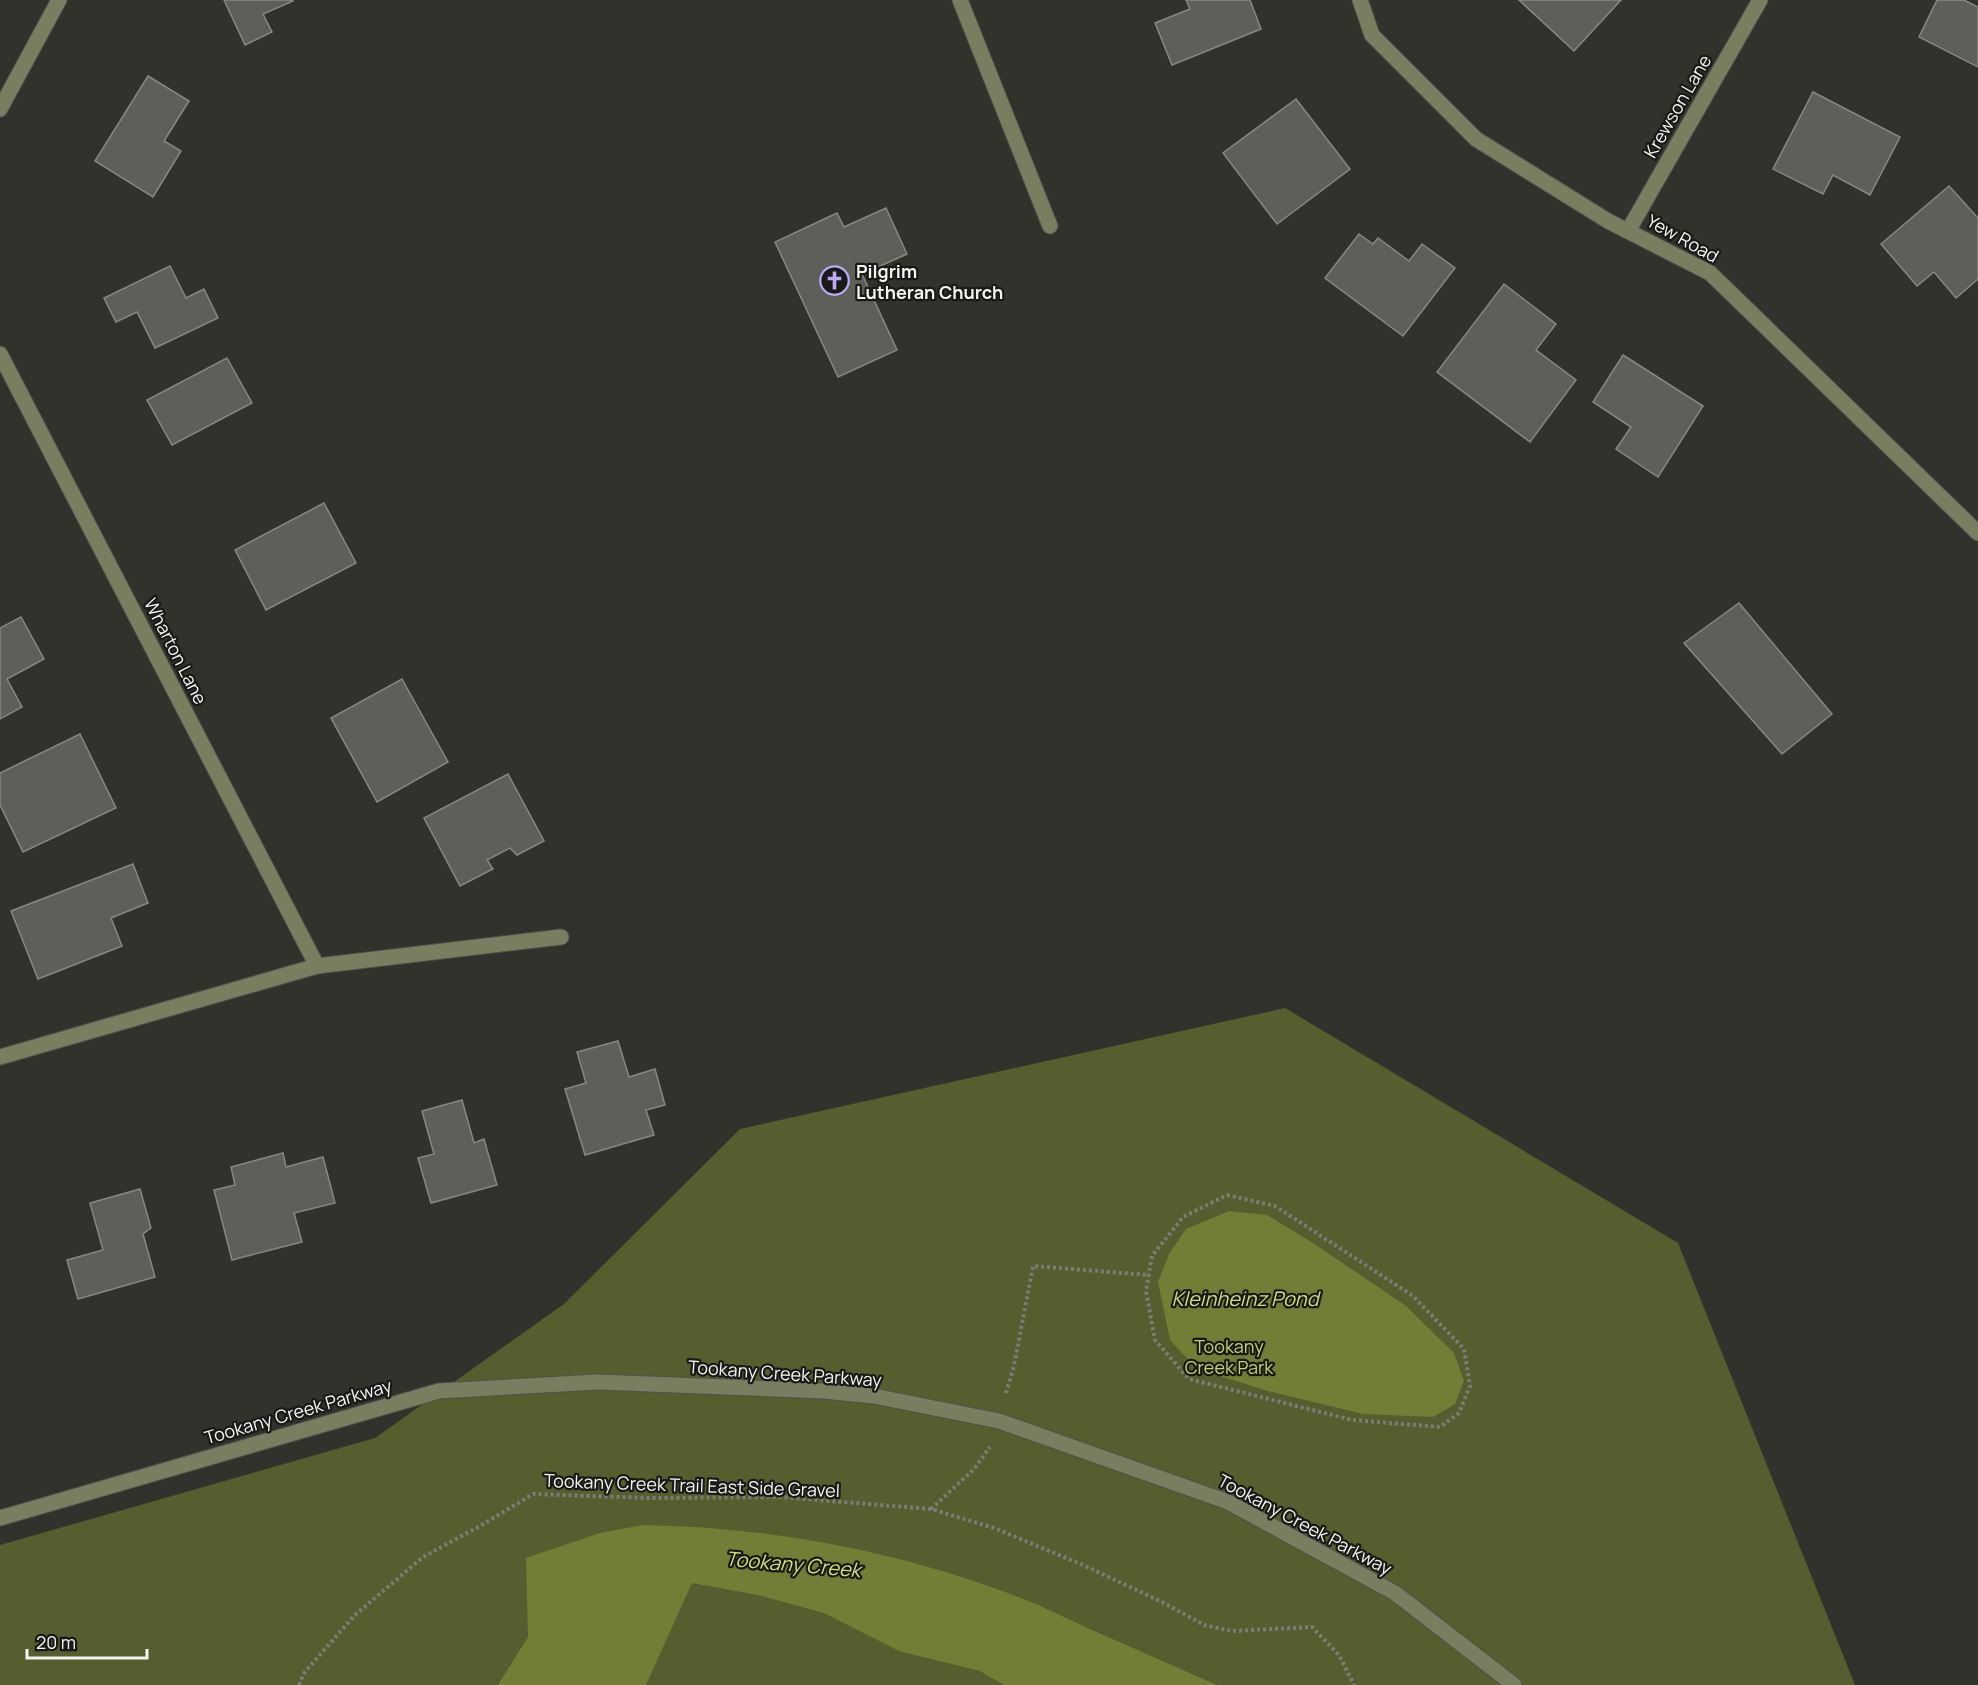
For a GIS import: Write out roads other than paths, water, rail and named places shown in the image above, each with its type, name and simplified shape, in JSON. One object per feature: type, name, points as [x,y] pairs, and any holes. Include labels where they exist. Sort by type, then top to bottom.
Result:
[{"type":"street","points":[[0,109],[58,0]]},
{"type":"street","points":[[960,0],[1050,226]]},
{"type":"street","name":"Yew Road","points":[[1360,0],[1372,35],[1476,139],[1608,221],[1710,273],[1978,532]]},
{"type":"street","name":"Krewson Lane","points":[[1628,231],[1760,0]]},
{"type":"street","name":"Wharton Lane","points":[[0,354],[317,966]]},
{"type":"street","points":[[0,1057],[317,966],[561,937]]},
{"type":"street","name":"Tookany Creek Parkway","points":[[0,1518],[439,1391],[598,1382],[824,1391],[874,1396],[999,1421],[1228,1502],[1395,1593],[1514,1685]]},
{"type":"water","name":"Kleinheinz Pond","points":[[1229,1211],[1267,1215],[1406,1306],[1454,1353],[1464,1381],[1455,1404],[1433,1417],[1363,1414],[1268,1391],[1197,1369],[1170,1340],[1158,1282],[1169,1254],[1186,1229]]},
{"type":"water","name":"Tookany Creek","points":[[643,1525],[741,1531],[789,1537],[838,1545],[933,1568],[1026,1600],[1217,1685],[1004,1685],[980,1671],[899,1651],[824,1613],[758,1595],[692,1583],[646,1685],[498,1685],[528,1637],[526,1558],[600,1533]]},
{"type":"place","name":"Pilgrim Lutheran Church","points":[[835,281]]},
{"type":"park label","name":"Tookany Creek Park","points":[[1229,1356]]}]
